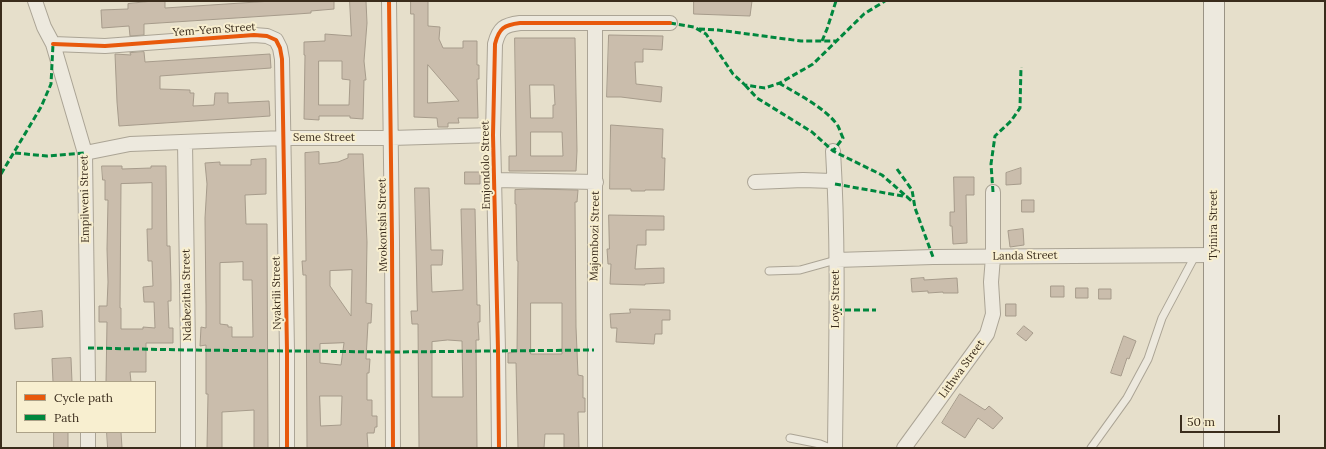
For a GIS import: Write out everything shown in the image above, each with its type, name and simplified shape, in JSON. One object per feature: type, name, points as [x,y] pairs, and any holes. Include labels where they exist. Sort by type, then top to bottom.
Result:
[{"type":"street","name":"Empilweni Street","points":[[35,1],[44,27],[53,44],[85,153],[88,381]]},
{"type":"street","name":"Mvokontshi Street","points":[[389,1],[393,448]]},
{"type":"street","name":"Tyinira Street","points":[[1214,1],[1205,254],[1214,448]]},
{"type":"street","name":"Emjondolo Street","points":[[499,448],[493,134],[495,44],[498,34],[503,28],[520,23],[670,23]]},
{"type":"street","name":"Majombozi Street","points":[[595,24],[595,448]]},
{"type":"street","name":"Yem-Yem Street","points":[[53,44],[105,46],[254,35],[267,36],[276,40],[280,48],[282,59],[284,138]]},
{"type":"street","name":"Seme Street","points":[[85,153],[130,144],[284,138],[391,138],[493,134]]},
{"type":"street","name":"Nyakrili Street","points":[[284,138],[287,448]]},
{"type":"street","name":"Ndabezitha Street","points":[[185,142],[188,448]]},
{"type":"street","name":"Loye Street","points":[[833,151],[836,260],[835,448]]},
{"type":"street","points":[[495,180],[596,182]]},
{"type":"street","points":[[755,182],[803,180],[832,181],[835,184]]},
{"type":"street","name":"Lithwa Street","points":[[904,448],[987,334],[993,314],[991,282],[993,257],[993,192]]},
{"type":"street","name":"Landa Street","points":[[836,260],[933,257],[1205,254]]},
{"type":"street","points":[[88,433],[88,448]]},
{"type":"lane","points":[[1091,448],[1128,398],[1148,360],[1162,318],[1205,254]]},
{"type":"lane","points":[[769,271],[800,270],[836,260]]},
{"type":"lane","points":[[790,438],[820,444],[830,448]]},
{"type":"building","points":[[165,1],[165,8],[272,1],[334,1],[334,9],[311,11],[311,13],[144,24],[144,35],[130,36],[129,26],[102,28],[101,10],[128,9],[128,4]]},
{"type":"building","points":[[350,1],[366,1],[367,23],[364,61],[366,80],[364,80],[363,119],[350,118],[350,116],[319,116],[319,120],[304,119],[304,42],[325,41],[325,34],[351,36]],"holes":[[[319,61],[342,61],[342,79],[350,80],[349,105],[319,105]]]},
{"type":"building","points":[[411,1],[428,1],[428,26],[440,27],[439,39],[443,48],[463,48],[463,41],[477,41],[477,65],[479,65],[479,79],[477,79],[478,118],[458,118],[459,123],[448,123],[448,127],[438,127],[437,118],[414,117],[414,14],[411,14]],"holes":[[[428,65],[459,101],[428,103]]]},
{"type":"building","points":[[694,1],[752,1],[750,16],[694,14]]},
{"type":"building","points":[[609,35],[663,36],[662,50],[643,49],[643,62],[635,62],[636,84],[662,87],[661,102],[621,97],[607,97]]},
{"type":"building","points":[[515,38],[575,38],[576,171],[509,171],[509,156],[516,156]],"holes":[[[530,85],[554,85],[555,105],[553,105],[553,118],[531,118]],[[531,132],[562,132],[563,156],[531,156]]]},
{"type":"building","points":[[144,52],[145,62],[270,54],[271,68],[160,76],[160,89],[190,90],[190,93],[194,93],[193,106],[214,105],[215,93],[228,93],[228,103],[269,101],[270,116],[119,126],[115,54],[131,55],[130,53]]},
{"type":"building","points":[[611,125],[663,129],[662,158],[665,158],[664,190],[631,191],[631,189],[610,189]]},
{"type":"building","points":[[319,152],[319,164],[338,162],[348,158],[348,154],[363,154],[367,242],[366,303],[372,304],[371,323],[368,323],[366,359],[370,359],[369,373],[367,373],[367,400],[372,400],[372,416],[377,416],[377,427],[375,427],[374,433],[367,433],[368,448],[307,448],[306,275],[303,275],[302,261],[306,261],[305,153]],"holes":[[[352,270],[351,316],[330,286],[330,271]],[[344,343],[341,365],[320,363],[320,344]],[[320,396],[342,396],[341,425],[321,426]]]},
{"type":"building","points":[[266,159],[266,194],[245,195],[246,224],[267,224],[268,448],[254,448],[254,410],[222,412],[222,448],[207,448],[208,394],[206,394],[206,345],[200,346],[201,327],[206,328],[205,218],[207,184],[205,163],[220,162],[220,165],[251,165],[251,160]],"holes":[[[243,262],[243,280],[252,280],[253,337],[232,337],[232,327],[220,324],[220,263]]]},
{"type":"building","points":[[102,166],[122,166],[122,169],[166,166],[167,246],[170,246],[171,284],[171,301],[168,301],[169,328],[173,328],[173,343],[146,343],[146,372],[130,372],[131,381],[106,381],[107,322],[99,322],[99,306],[107,306],[108,200],[105,200],[105,180],[103,180]],"holes":[[[152,183],[152,229],[147,229],[148,261],[152,261],[153,286],[143,287],[144,302],[154,302],[155,328],[143,327],[143,329],[121,329],[121,184]]]},
{"type":"building","points":[[1021,168],[1021,184],[1006,185],[1006,173]]},
{"type":"building","points":[[465,172],[480,172],[480,184],[465,184]]},
{"type":"building","points":[[954,177],[974,177],[974,195],[966,195],[967,243],[953,244],[952,226],[950,226],[950,212],[954,212]]},
{"type":"building","points":[[415,188],[429,188],[431,250],[443,250],[442,265],[431,265],[432,292],[463,290],[461,209],[475,209],[477,305],[480,305],[480,322],[478,322],[479,340],[476,340],[477,448],[419,448],[418,324],[412,324],[411,311],[417,311]],"holes":[[[448,340],[462,341],[463,397],[432,397],[432,342]]]},
{"type":"building","points":[[515,190],[578,190],[577,202],[575,202],[576,327],[578,375],[583,376],[583,398],[585,398],[585,412],[578,412],[579,448],[564,448],[564,434],[545,434],[544,448],[518,448],[516,363],[508,363],[508,353],[517,352],[518,261]],"holes":[[[531,303],[562,303],[562,354],[531,354]]]},
{"type":"building","points":[[1022,200],[1034,200],[1034,212],[1022,212]]},
{"type":"building","points":[[609,215],[664,216],[664,230],[646,230],[646,245],[637,245],[635,269],[664,268],[664,283],[645,285],[610,284],[611,264],[608,264],[607,249],[609,249]]},
{"type":"building","points":[[1023,229],[1024,245],[1010,247],[1008,231]]},
{"type":"building","points":[[924,278],[924,280],[957,278],[958,293],[928,293],[928,291],[912,292],[911,279]]},
{"type":"building","points":[[1051,286],[1064,286],[1064,297],[1051,297]]},
{"type":"building","points":[[1076,288],[1088,288],[1088,298],[1076,298]]},
{"type":"building","points":[[1099,289],[1111,289],[1111,299],[1099,299]]},
{"type":"building","points":[[1006,304],[1016,304],[1016,316],[1006,316]]},
{"type":"building","points":[[630,309],[670,310],[670,320],[662,320],[662,334],[655,334],[654,344],[616,342],[617,328],[611,328],[610,314],[630,313]]},
{"type":"building","points":[[42,311],[43,327],[15,329],[14,314]]},
{"type":"building","points":[[1024,326],[1033,333],[1026,341],[1017,334]]},
{"type":"building","points":[[1124,336],[1136,341],[1129,359],[1127,358],[1121,376],[1111,373]]},
{"type":"building","points":[[71,358],[72,381],[53,381],[52,359]]},
{"type":"building","points":[[960,394],[985,410],[989,406],[1003,418],[993,429],[978,418],[965,438],[942,423]]},
{"type":"building","points":[[54,433],[68,433],[68,448],[54,448]]},
{"type":"building","points":[[107,433],[121,433],[122,448],[108,448]]},
{"type":"marked path","points":[[822,41],[836,1]]},
{"type":"marked path","points":[[670,23],[694,27],[706,34],[733,74],[745,85],[765,88],[780,83],[813,64],[864,14],[885,1]]},
{"type":"marked path","points":[[699,29],[718,30],[801,41],[837,41]]},
{"type":"marked path","points":[[1,174],[41,107],[51,84],[53,44]]},
{"type":"marked path","points":[[993,192],[991,164],[995,136],[1011,121],[1020,108],[1021,67]]},
{"type":"marked path","points":[[779,83],[819,107],[833,119],[843,138],[833,151]]},
{"type":"marked path","points":[[745,85],[757,98],[812,132],[833,151],[882,175],[914,203]]},
{"type":"marked path","points":[[15,153],[47,156],[85,153]]},
{"type":"marked path","points":[[897,169],[912,190],[915,208],[933,257]]},
{"type":"marked path","points":[[835,184],[908,197]]},
{"type":"marked path","points":[[836,310],[876,310]]},
{"type":"marked path","points":[[88,348],[393,352],[594,350]]},
{"type":"cycle path","points":[[389,1],[393,448]]},
{"type":"cycle path","points":[[499,448],[493,135],[495,44],[498,34],[506,26],[520,23],[670,23]]},
{"type":"cycle path","points":[[53,44],[105,46],[254,35],[267,36],[276,40],[280,48],[282,59],[287,351],[287,448]]}]
